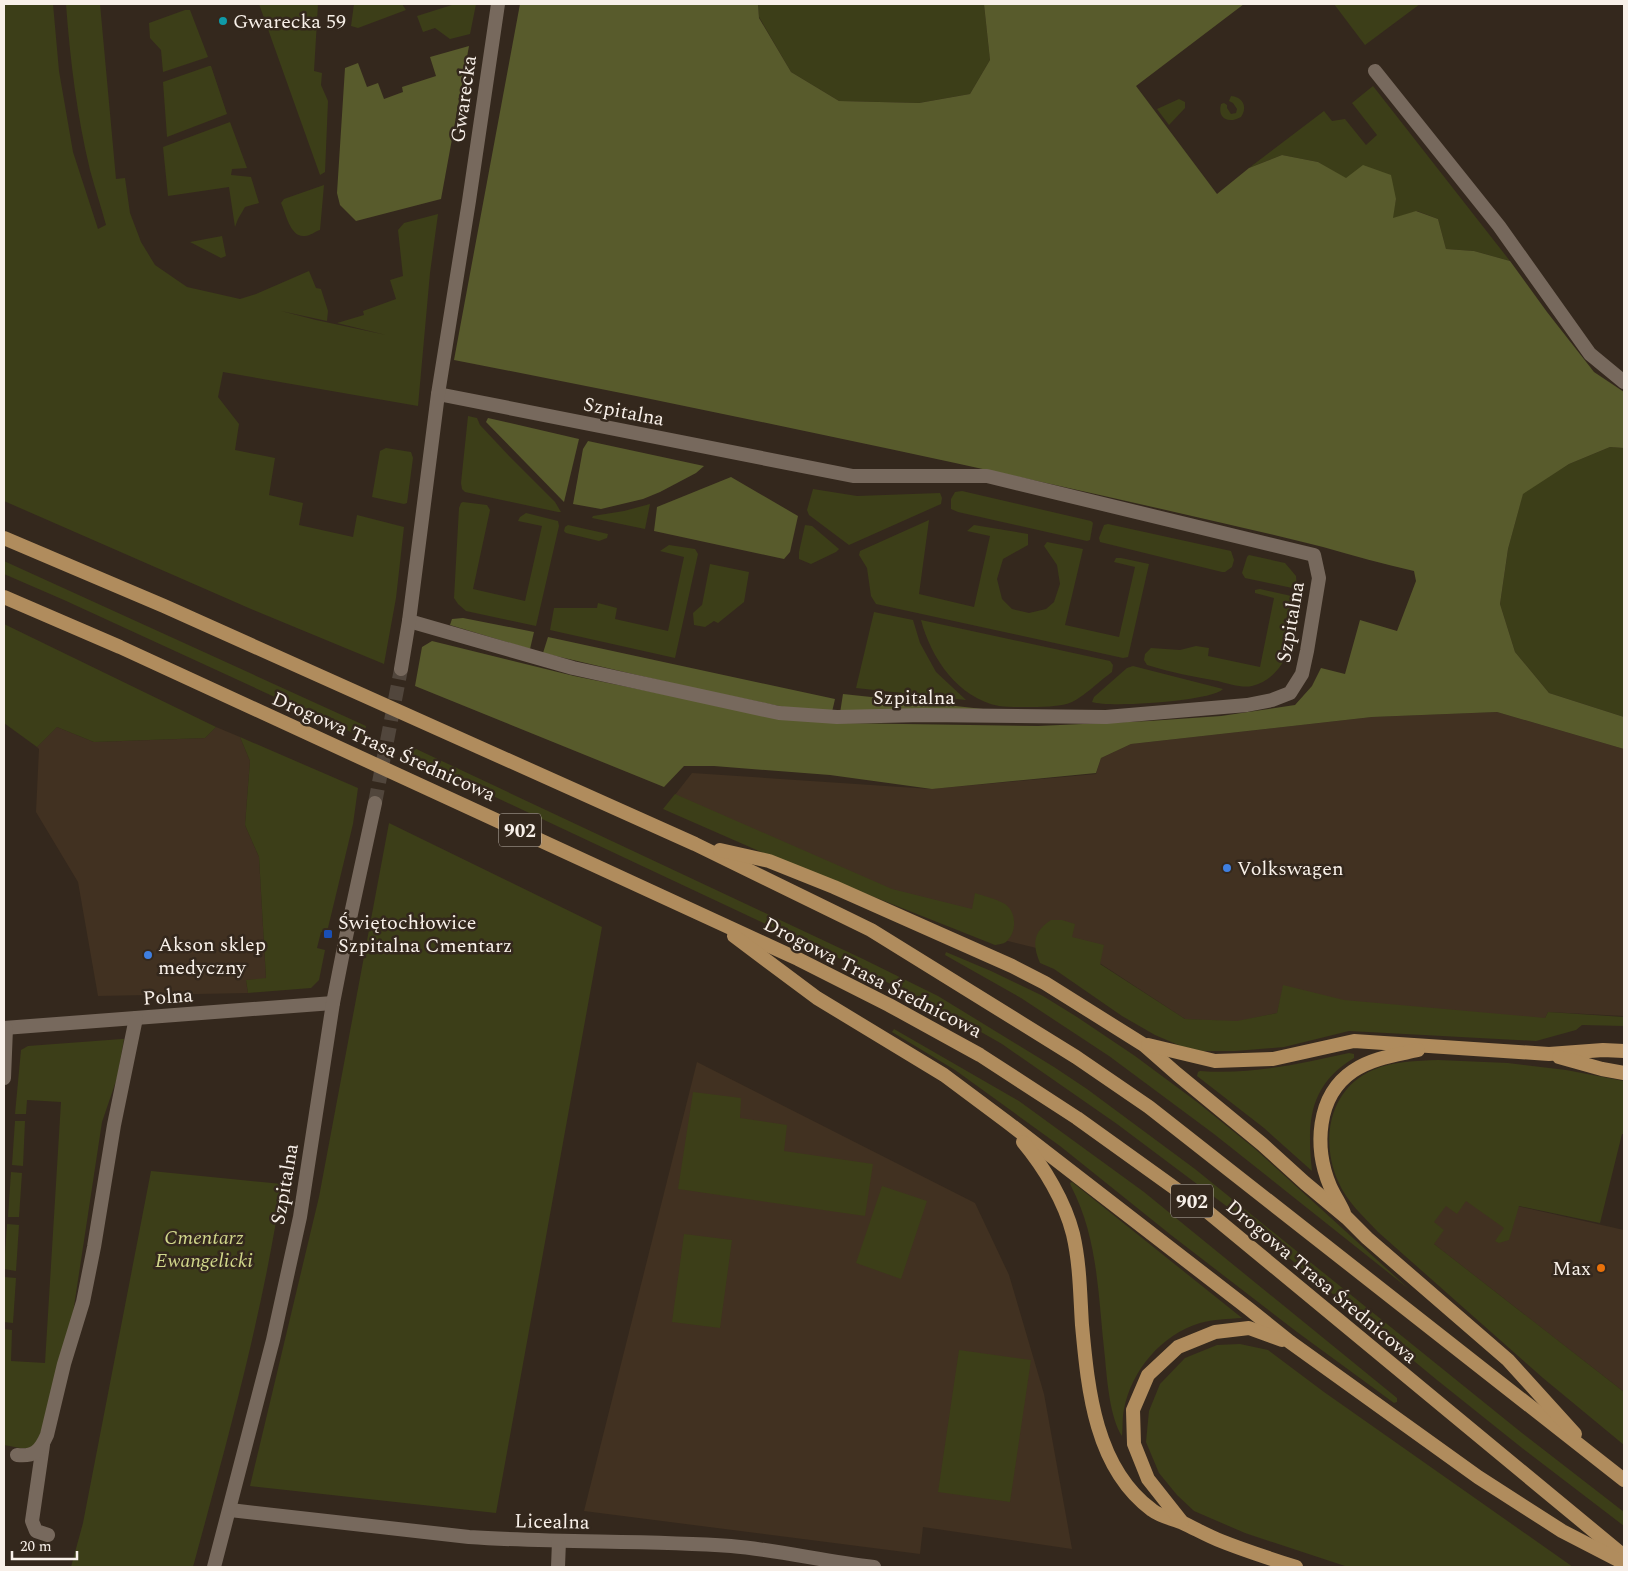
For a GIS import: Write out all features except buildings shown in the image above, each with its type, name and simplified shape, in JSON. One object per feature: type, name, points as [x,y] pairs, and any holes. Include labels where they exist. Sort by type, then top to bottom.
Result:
[{"type":"main road","name":"Drogowa Trasa Średnicowa","points":[[4,538],[164,606],[695,844],[871,930],[1076,1056],[1148,1107],[1624,1480]]},
{"type":"main road","name":"Drogowa Trasa Średnicowa","points":[[4,597],[120,647],[798,959],[980,1055],[1077,1118],[1208,1212],[1624,1556]]},
{"type":"main road","points":[[695,844],[769,861],[1012,966],[1045,983],[1144,1045],[1262,1144],[1347,1218],[1366,1238],[1508,1360],[1602,1464]]},
{"type":"main road","points":[[711,919],[818,998],[944,1075],[1250,1309],[1290,1342],[1478,1477],[1562,1530],[1624,1563]]},
{"type":"main road","points":[[1144,1045],[1215,1061],[1272,1059],[1354,1041],[1549,1054],[1604,1050],[1624,1051]]},
{"type":"main road","points":[[1347,1218],[1330,1185],[1321,1157],[1321,1127],[1327,1101],[1337,1085],[1353,1071],[1380,1059],[1433,1047]]},
{"type":"main road","points":[[1549,1054],[1602,1069],[1624,1073]]},
{"type":"main road","points":[[1006,1122],[1036,1158],[1063,1206],[1072,1233],[1078,1260],[1082,1324],[1090,1394],[1097,1424],[1116,1468],[1133,1493],[1153,1512],[1183,1523],[1220,1541],[1296,1567]]},
{"type":"main road","points":[[1183,1523],[1148,1479],[1134,1444],[1133,1410],[1148,1376],[1178,1346],[1215,1332],[1249,1328],[1290,1342]]},
{"type":"street","name":"Gwarecka","points":[[438,394],[498,4]]},
{"type":"street","points":[[1375,71],[1499,226],[1590,354],[1624,382]]},
{"type":"street","points":[[401,669],[409,621],[438,394]]},
{"type":"street","name":"Szpitalna","points":[[409,621],[573,668],[779,713],[837,717],[1106,717],[1247,705],[1272,700],[1290,693],[1302,674],[1319,578],[1314,555],[986,476],[853,476],[438,394]]},
{"type":"street","name":"Szpitalna","points":[[214,1567],[273,1340],[300,1217],[333,1003],[375,803]]},
{"type":"street","name":"Polna","points":[[4,1078],[5,1028],[333,1003]]},
{"type":"street","points":[[48,1536],[36,1531],[32,1521],[43,1445],[64,1364],[83,1302],[114,1125],[136,1018]]},
{"type":"street","points":[[17,1456],[28,1456],[38,1451],[43,1445]]},
{"type":"street","name":"Licealna","points":[[230,1510],[469,1537],[734,1546],[874,1567]]},
{"type":"street","points":[[558,1567],[559,1540]]},
{"type":"shaded area","points":[[1497,712],[1624,749],[1624,1016],[1548,1012],[1538,1033],[1325,1024],[1310,1020],[1284,986],[1277,1013],[1236,1022],[1185,1019],[1101,964],[996,938],[671,800],[692,773],[931,789],[1096,774],[1101,758],[1131,744],[1372,717]]},
{"type":"shaded area","points":[[57,727],[94,742],[205,738],[216,727],[240,737],[250,761],[245,825],[259,857],[266,979],[246,980],[248,993],[98,996],[78,882],[36,812],[39,749],[37,747]]},
{"type":"shaded area","points":[[697,1062],[975,1203],[1009,1275],[1044,1394],[1072,1549],[923,1527],[920,1554],[584,1511]]},
{"type":"shaded area","points":[[1455,1192],[1624,1230],[1624,1392],[1421,1234]]},
{"type":"green space","points":[[4,4],[53,4],[59,71],[73,152],[98,229],[106,225],[90,170],[81,129],[66,4],[100,4],[116,179],[125,178],[130,213],[141,242],[155,265],[187,287],[240,299],[309,271],[316,288],[321,289],[328,311],[327,321],[281,311],[386,335],[337,323],[364,315],[363,311],[396,299],[390,280],[403,276],[398,230],[404,223],[438,214],[430,273],[418,406],[223,372],[218,397],[239,424],[235,450],[275,458],[269,495],[303,503],[299,525],[353,537],[357,515],[404,527],[396,598],[384,664],[251,609],[4,501]]},
{"type":"green space","points":[[259,4],[318,4],[314,71],[322,73],[321,85],[328,101],[325,172],[320,175]]},
{"type":"green space","points":[[354,4],[402,4],[406,10],[358,28],[351,26]]},
{"type":"green space","points":[[455,4],[476,4],[470,34],[450,39],[435,28],[423,32],[417,16]]},
{"type":"green space","points":[[520,4],[758,4],[759,18],[791,72],[839,101],[919,103],[970,94],[990,60],[984,4],[1244,4],[1136,86],[1217,194],[1249,168],[1282,155],[1318,162],[1346,178],[1363,165],[1391,175],[1396,199],[1393,218],[1416,211],[1438,219],[1446,249],[1474,251],[1510,261],[1594,372],[1624,392],[1624,448],[1610,447],[1569,464],[1523,494],[1508,549],[1500,604],[1515,652],[1549,693],[1624,717],[1624,749],[1497,712],[1372,717],[1131,744],[1101,758],[1096,773],[932,789],[830,775],[714,766],[684,766],[664,787],[415,686],[422,647],[432,641],[574,676],[677,697],[839,723],[1038,726],[1221,716],[1295,705],[1312,686],[1321,668],[1345,674],[1360,620],[1397,631],[1416,581],[1414,571],[1258,531],[837,438],[454,360]]},
{"type":"green space","points":[[758,4],[984,4],[990,60],[970,94],[919,103],[839,101],[791,72],[759,17]]},
{"type":"green space","points":[[1334,4],[1420,4],[1365,45]]},
{"type":"green space","points":[[185,10],[190,10],[208,57],[163,72],[161,50],[150,38],[149,23]]},
{"type":"green space","points":[[469,46],[441,199],[356,221],[340,205],[337,193],[345,68],[358,63],[367,87],[378,83],[384,99],[403,92],[402,87],[436,76],[430,57]]},
{"type":"green space","points":[[211,66],[227,114],[167,137],[163,82]]},
{"type":"green space","points":[[1373,86],[1510,261],[1474,251],[1446,249],[1438,219],[1417,211],[1392,219],[1396,199],[1346,179],[1318,162],[1282,155],[1249,168],[1324,111],[1332,121],[1345,119],[1366,145],[1377,135],[1352,103]]},
{"type":"green space","points":[[1231,96],[1241,100],[1244,110],[1241,117],[1228,120],[1222,117],[1220,109],[1221,104],[1224,103],[1231,114],[1236,113],[1237,109],[1229,101]]},
{"type":"green space","points":[[1179,99],[1185,102],[1185,108],[1169,125],[1157,109]]},
{"type":"green space","points":[[230,122],[247,168],[232,169],[231,175],[251,177],[259,203],[245,207],[235,227],[229,187],[168,196],[163,147]]},
{"type":"green space","points":[[324,185],[320,230],[307,236],[300,236],[292,229],[281,203],[284,199]]},
{"type":"green space","points":[[222,236],[226,256],[221,258],[190,242]]},
{"type":"green space","points":[[468,416],[477,418],[480,425],[555,502],[561,512],[465,492],[462,489]]},
{"type":"green space","points":[[488,418],[579,439],[564,502],[486,422]]},
{"type":"green space","points":[[588,441],[704,466],[696,473],[643,499],[601,509],[573,504],[583,449]]},
{"type":"green space","points":[[1610,447],[1624,448],[1624,717],[1549,693],[1515,652],[1500,604],[1508,549],[1523,493],[1569,464]]},
{"type":"green space","points":[[386,448],[411,452],[413,458],[407,503],[372,497],[380,451]]},
{"type":"green space","points":[[731,477],[798,516],[790,552],[784,559],[654,531],[657,507]]},
{"type":"green space","points":[[813,489],[857,496],[940,493],[942,498],[941,504],[849,545],[809,515],[807,510]]},
{"type":"green space","points":[[962,491],[1091,521],[1093,523],[1090,540],[1087,541],[951,509],[951,499],[955,492]]},
{"type":"green space","points":[[463,502],[487,505],[490,510],[473,589],[525,601],[542,526],[518,521],[526,513],[558,521],[559,526],[536,626],[466,611],[454,598],[459,508]]},
{"type":"green space","points":[[650,504],[645,529],[592,518],[593,516]]},
{"type":"green space","points":[[929,520],[919,594],[974,607],[990,536],[967,531],[974,525],[1028,534],[1028,545],[1003,559],[997,579],[1002,599],[1012,609],[1029,613],[1046,609],[1054,602],[1060,584],[1057,565],[1044,546],[1047,542],[1083,549],[1065,625],[1119,637],[1135,567],[1114,562],[1116,558],[1121,558],[1149,564],[1128,657],[1123,658],[876,604],[871,596],[867,568],[859,555],[860,551]]},
{"type":"green space","points":[[1108,524],[1231,551],[1234,560],[1232,567],[1222,572],[1100,542],[1099,538],[1104,525]]},
{"type":"green space","points":[[568,525],[608,534],[607,538],[599,541],[566,533],[564,531],[565,527]]},
{"type":"green space","points":[[805,525],[812,526],[839,549],[811,564],[799,559]]},
{"type":"green space","points":[[669,545],[695,549],[698,554],[675,658],[550,630],[554,608],[597,608],[598,603],[617,608],[615,619],[668,631],[684,557],[660,551]]},
{"type":"green space","points":[[1249,555],[1285,563],[1296,576],[1297,589],[1245,578],[1242,573]]},
{"type":"green space","points":[[4,561],[366,726],[364,738],[4,574]]},
{"type":"green space","points":[[710,564],[749,572],[744,602],[718,623],[714,621],[705,627],[694,625],[693,613],[702,605]]},
{"type":"green space","points":[[1260,589],[1296,597],[1286,656],[1277,671],[1268,678],[1252,686],[1240,686],[1147,665],[1144,660],[1145,654],[1151,648],[1180,650],[1196,646],[1209,648],[1208,656],[1260,667],[1274,598],[1255,593],[1255,590]]},
{"type":"green space","points":[[874,612],[913,620],[920,643],[936,672],[966,700],[856,688]]},
{"type":"green space","points":[[463,618],[534,632],[530,649],[450,625],[452,619]]},
{"type":"green space","points":[[921,620],[1110,661],[1113,665],[1112,672],[1081,697],[1067,704],[1043,707],[1016,707],[999,706],[984,702],[971,695],[948,674],[932,648]]},
{"type":"green space","points":[[4,624],[216,727],[205,738],[94,742],[57,727],[37,747],[4,723]]},
{"type":"green space","points":[[548,637],[835,699],[832,712],[813,713],[697,689],[543,653]]},
{"type":"green space","points":[[1133,666],[1223,689],[1200,697],[1181,700],[1138,704],[1102,704],[1092,702],[1094,697],[1127,668]]},
{"type":"green space","points":[[843,694],[1002,711],[840,713]]},
{"type":"green space","points":[[240,737],[358,788],[353,824],[327,932],[321,932],[317,948],[325,950],[319,980],[311,988],[248,993],[246,980],[266,978],[259,857],[245,825],[250,761]]},
{"type":"green space","points":[[412,747],[938,996],[1054,1067],[1087,1089],[1195,1169],[1522,1433],[1624,1512],[1624,1526],[1437,1380],[1225,1205],[1117,1124],[1002,1044],[946,1012],[851,964],[410,757]]},
{"type":"green space","points":[[675,794],[892,889],[972,909],[975,893],[1005,904],[1012,912],[1014,923],[1010,938],[1002,944],[995,945],[766,854],[663,809]]},
{"type":"green space","points":[[389,823],[602,927],[496,1513],[250,1486],[319,1197]]},
{"type":"green space","points":[[1051,920],[1062,920],[1075,924],[1072,937],[1104,945],[1100,964],[1185,1019],[1237,1021],[1277,1013],[1283,985],[1344,1000],[1545,1018],[1548,1012],[1624,1017],[1624,1026],[1582,1025],[1576,1030],[1536,1041],[1349,1031],[1284,1047],[1235,1051],[1203,1051],[1183,1047],[1155,1035],[1122,1016],[1054,969],[1040,963],[1035,944],[1036,939],[1041,929]]},
{"type":"green space","points":[[946,952],[1043,996],[1135,1056],[1197,1102],[1254,1148],[1409,1289],[1214,1134],[1109,1056],[1021,998],[945,955]]},
{"type":"green space","points":[[894,1029],[1019,1101],[1144,1192],[1397,1398],[1397,1402],[1394,1403],[1297,1332],[1060,1146],[955,1070],[892,1032]]},
{"type":"green space","points":[[124,1039],[117,1078],[102,1122],[73,1313],[40,1437],[32,1448],[4,1445],[4,1329],[12,1330],[11,1361],[45,1363],[61,1102],[27,1100],[26,1114],[15,1114],[21,1050],[28,1046]]},
{"type":"green space","points":[[1349,1053],[1354,1054],[1354,1058],[1327,1081],[1319,1093],[1314,1107],[1310,1137],[1312,1171],[1264,1128],[1197,1076],[1200,1071],[1256,1070],[1293,1065]]},
{"type":"green space","points":[[1438,1060],[1508,1063],[1566,1070],[1624,1081],[1624,1134],[1622,1134],[1600,1223],[1519,1206],[1509,1240],[1499,1243],[1495,1241],[1504,1228],[1466,1201],[1457,1214],[1446,1206],[1434,1222],[1444,1230],[1434,1244],[1624,1392],[1624,1445],[1543,1378],[1378,1232],[1341,1188],[1333,1165],[1330,1133],[1332,1117],[1346,1090],[1358,1079],[1381,1067],[1405,1062]]},
{"type":"green space","points":[[693,1092],[741,1098],[740,1118],[787,1125],[784,1151],[873,1164],[865,1216],[678,1189]]},
{"type":"green space","points":[[15,1121],[25,1121],[23,1166],[12,1165]]},
{"type":"green space","name":"Cmentarz Ewangelicki","points":[[151,1171],[282,1184],[265,1281],[243,1377],[193,1567],[71,1567],[83,1523]]},
{"type":"green space","points":[[11,1172],[22,1173],[19,1217],[8,1217]]},
{"type":"green space","points":[[1072,1182],[1242,1318],[1200,1323],[1173,1336],[1161,1345],[1141,1368],[1128,1395],[1124,1409],[1122,1436],[1115,1419],[1110,1398],[1099,1291],[1092,1248],[1080,1206],[1070,1183]]},
{"type":"green space","points":[[882,1186],[927,1201],[901,1279],[856,1263]]},
{"type":"green space","points":[[7,1224],[19,1225],[16,1271],[4,1269]]},
{"type":"green space","points":[[684,1234],[732,1240],[720,1328],[672,1322]]},
{"type":"green space","points":[[4,1277],[16,1278],[13,1323],[4,1322]]},
{"type":"green space","points":[[1240,1344],[1268,1350],[1324,1392],[1573,1567],[1348,1567],[1245,1533],[1194,1511],[1177,1495],[1159,1473],[1146,1442],[1149,1411],[1160,1384],[1185,1358],[1217,1345]]},
{"type":"green space","points":[[959,1350],[1031,1360],[1010,1502],[938,1492]]},
{"type":"tunnel","points":[[375,803],[401,669]]},
{"type":"place","name":"Gwarecka 59","points":[[223,21]]},
{"type":"place","name":"Volkswagen","points":[[1227,868]]},
{"type":"place","name":"Świętochłowice Szpitalna Cmentarz","points":[[328,934]]},
{"type":"place","name":"Akson sklep medyczny","points":[[148,955]]},
{"type":"place","name":"Max","points":[[1601,1268]]}]
